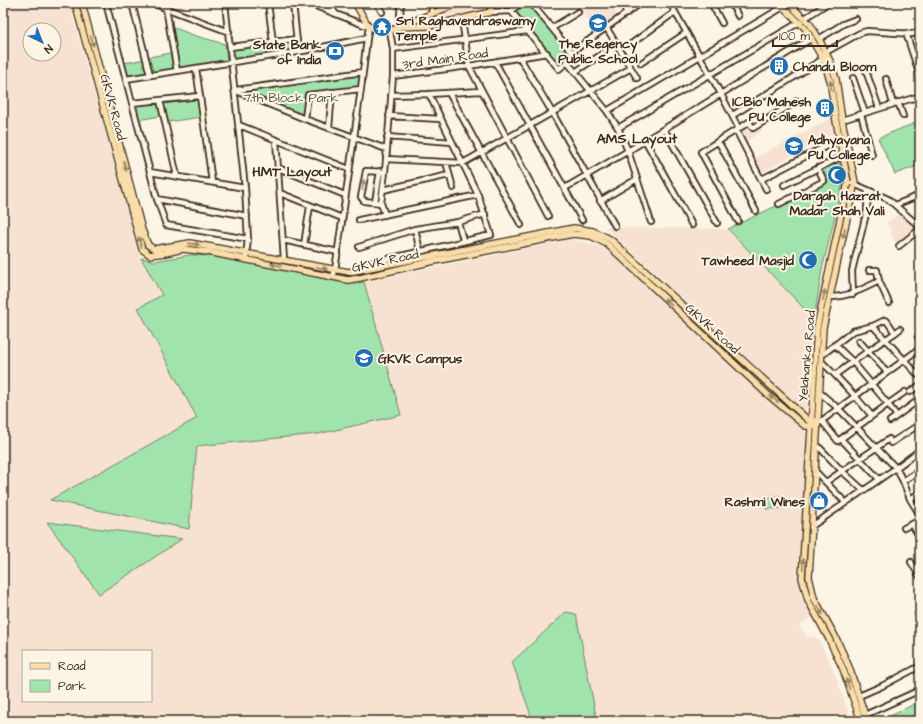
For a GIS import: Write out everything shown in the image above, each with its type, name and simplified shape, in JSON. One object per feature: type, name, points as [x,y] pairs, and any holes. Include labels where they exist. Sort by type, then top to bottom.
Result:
[{"type":"main road","name":"GKVK Road","points":[[75,3],[142,249],[150,255],[183,249],[222,251]]},
{"type":"main road","name":"GKVK Road","points":[[82,3],[138,215],[148,246],[154,249],[190,243],[348,280],[430,262],[573,234],[591,236],[607,244],[768,394],[805,426],[817,423]]},
{"type":"main road","points":[[355,3],[369,27],[390,31],[398,26],[459,3]]},
{"type":"main road","points":[[398,26],[430,26],[462,20],[491,12],[491,3]]},
{"type":"main road","name":"Yelahanka Road","points":[[783,4],[810,24],[819,39],[830,80],[843,156],[851,183],[818,327],[817,423],[802,578],[808,600],[843,669],[861,721]]},
{"type":"main road","name":"Yelahanka Road","points":[[803,20],[812,38],[824,55],[836,79],[851,183],[824,328],[817,423],[809,577],[814,598],[835,636],[849,667],[866,718]]},
{"type":"main road","name":"GKVK Road","points":[[246,256],[284,260],[349,272],[574,228],[593,231],[610,239],[808,420],[817,423]]},
{"type":"street","points":[[106,3],[157,199],[166,225],[248,239]]},
{"type":"street","points":[[132,3],[150,75]]},
{"type":"street","points":[[152,3],[229,32]]},
{"type":"street","points":[[225,3],[245,188],[248,239],[246,256]]},
{"type":"street","points":[[268,3],[274,42]]},
{"type":"street","points":[[294,3],[298,52]]},
{"type":"street","points":[[310,3],[369,27],[338,252],[333,277]]},
{"type":"street","points":[[329,3],[335,13]]},
{"type":"street","points":[[377,3],[382,12]]},
{"type":"street","points":[[398,26],[401,3]]},
{"type":"street","points":[[431,14],[433,3]]},
{"type":"street","points":[[491,12],[511,11],[521,3]]},
{"type":"street","points":[[511,11],[559,69],[574,56],[533,3]]},
{"type":"street","points":[[622,3],[627,13]]},
{"type":"street","points":[[572,52],[641,3]]},
{"type":"street","points":[[670,3],[733,115],[766,189]]},
{"type":"street","points":[[711,3],[722,23]]},
{"type":"street","points":[[731,3],[738,16]]},
{"type":"street","points":[[618,128],[803,20],[828,3]]},
{"type":"street","points":[[607,111],[700,56],[783,4]]},
{"type":"street","points":[[166,8],[177,71]]},
{"type":"street","points":[[552,28],[578,12]]},
{"type":"street","points":[[631,44],[675,12]]},
{"type":"street","points":[[819,39],[843,24],[856,19]]},
{"type":"street","points":[[462,20],[469,66],[548,216]]},
{"type":"street","points":[[606,27],[637,78]]},
{"type":"street","points":[[385,215],[378,203],[382,172],[386,159],[393,76],[393,49],[390,31]]},
{"type":"street","points":[[393,49],[528,31]]},
{"type":"street","points":[[733,115],[860,33],[867,31],[912,34],[920,32]]},
{"type":"street","points":[[641,63],[686,33]]},
{"type":"street","points":[[906,33],[920,76]]},
{"type":"street","points":[[126,79],[298,52],[367,38]]},
{"type":"street","points":[[565,188],[812,38]]},
{"type":"street","points":[[230,47],[297,39]]},
{"type":"street","name":"3rd Main Road","points":[[393,76],[469,66],[547,53]]},
{"type":"street","points":[[574,72],[602,54]]},
{"type":"street","points":[[520,58],[552,112],[615,226]]},
{"type":"street","points":[[495,62],[582,220]]},
{"type":"street","points":[[567,62],[607,111],[618,128],[628,151],[651,222]]},
{"type":"street","points":[[196,68],[212,182]]},
{"type":"street","points":[[386,159],[463,163],[631,68]]},
{"type":"street","points":[[866,71],[879,108]]},
{"type":"street","points":[[234,90],[363,72]]},
{"type":"street","points":[[853,78],[863,113],[872,155]]},
{"type":"street","points":[[886,79],[903,116]]},
{"type":"street","points":[[305,119],[308,95],[361,89]]},
{"type":"street","points":[[234,90],[305,119],[386,149]]},
{"type":"street","points":[[391,95],[481,91]]},
{"type":"street","points":[[329,128],[332,92]]},
{"type":"street","points":[[449,93],[521,225]]},
{"type":"street","points":[[362,264],[491,234],[478,195],[440,120],[429,94]]},
{"type":"street","points":[[132,103],[200,96]]},
{"type":"street","points":[[842,120],[920,96]]},
{"type":"street","points":[[160,100],[177,176]]},
{"type":"street","points":[[738,220],[701,152],[749,122],[753,128],[797,101]]},
{"type":"street","points":[[389,116],[440,120]]},
{"type":"street","points":[[239,125],[349,169]]},
{"type":"street","points":[[664,129],[717,223]]},
{"type":"street","points":[[388,136],[452,142]]},
{"type":"street","points":[[276,140],[284,260]]},
{"type":"street","points":[[645,140],[692,225]]},
{"type":"street","points":[[762,179],[840,140]]},
{"type":"street","points":[[718,141],[756,211]]},
{"type":"street","points":[[784,185],[843,156]]},
{"type":"street","points":[[446,162],[453,188]]},
{"type":"street","points":[[278,168],[345,195]]},
{"type":"street","points":[[779,204],[824,181],[818,168]]},
{"type":"street","points":[[378,203],[364,201],[361,197],[364,175],[367,170],[382,172]]},
{"type":"street","points":[[150,172],[245,188]]},
{"type":"street","points":[[378,203],[383,190],[382,172]]},
{"type":"street","points":[[383,190],[449,175]]},
{"type":"street","points":[[600,201],[637,179]]},
{"type":"street","points":[[851,183],[888,199],[920,228],[899,246]]},
{"type":"street","points":[[853,294],[852,272],[867,210],[868,190]]},
{"type":"street","points":[[280,193],[342,218]]},
{"type":"street","points":[[359,220],[478,195]]},
{"type":"street","points":[[895,205],[920,195]]},
{"type":"street","points":[[157,199],[247,216]]},
{"type":"street","points":[[304,245],[310,206]]},
{"type":"street","points":[[359,247],[415,229],[458,222],[485,214]]},
{"type":"street","points":[[458,222],[463,240]]},
{"type":"street","points":[[415,229],[420,251]]},
{"type":"street","points":[[283,240],[338,252]]},
{"type":"street","points":[[869,270],[877,270],[879,282],[889,303]]},
{"type":"street","points":[[830,297],[841,297],[853,294],[879,282]]},
{"type":"street","points":[[872,416],[822,358],[835,345],[853,331],[873,326],[885,320],[895,333]]},
{"type":"street","points":[[873,326],[920,377]]},
{"type":"street","points":[[836,376],[853,362],[900,329]]},
{"type":"street","points":[[920,336],[918,337],[920,341]]},
{"type":"street","points":[[859,341],[887,372]]},
{"type":"street","points":[[835,345],[853,362],[897,416]]},
{"type":"street","points":[[915,352],[839,409],[817,423],[838,441],[888,404],[920,385]]},
{"type":"street","points":[[819,392],[839,409],[896,468],[910,499],[920,515]]},
{"type":"street","points":[[890,421],[920,399]]},
{"type":"street","points":[[826,482],[876,448],[889,440],[891,443],[920,424]]},
{"type":"street","points":[[841,439],[880,479]]},
{"type":"street","points":[[816,444],[863,490]]},
{"type":"street","points":[[812,526],[920,450]]},
{"type":"street","points":[[903,481],[920,470]]},
{"type":"street","points":[[815,471],[845,502]]},
{"type":"street","points":[[910,499],[920,493]]},
{"type":"street","points":[[904,528],[920,520]]},
{"type":"street","points":[[912,524],[920,538]]},
{"type":"street","points":[[911,562],[920,577]]},
{"type":"street","points":[[859,696],[920,666]]},
{"type":"street","points":[[866,718],[920,690]]},
{"type":"shaded area","name":"GKVK Campus","points":[[3,3],[69,3],[141,258],[154,261],[190,255],[212,256],[352,284],[571,239],[603,247],[806,433],[799,577],[801,596],[812,617],[799,626],[807,636],[818,638],[830,661],[852,721],[3,721]]},
{"type":"shaded area","points":[[468,3],[487,3],[488,10],[435,19],[435,16]]},
{"type":"shaded area","name":"The Regency Public School","points":[[579,3],[610,3],[617,15],[594,31]]},
{"type":"shaded area","name":"Adhyayana PU College","points":[[831,118],[833,134],[762,172],[754,158]]},
{"type":"shaded area","points":[[748,125],[751,130],[759,126],[762,131],[747,141],[740,130]]},
{"type":"shaded area","points":[[901,212],[920,229],[920,248],[912,238],[899,249],[890,234],[893,232],[886,223]]},
{"type":"shaded area","points":[[605,227],[728,229],[814,319],[806,413]]},
{"type":"green space","points":[[523,3],[529,3],[572,55],[560,65],[515,10]]},
{"type":"green space","points":[[172,27],[196,36],[225,44],[227,61],[178,68]]},
{"type":"green space","points":[[296,40],[297,52],[233,59],[232,48]]},
{"type":"green space","points":[[171,53],[174,68],[152,73],[149,57]]},
{"type":"green space","points":[[145,59],[148,72],[126,77],[124,63]]},
{"type":"green space","name":"7th Block Park","points":[[361,73],[360,88],[307,94],[304,117],[239,91]]},
{"type":"green space","points":[[199,99],[201,117],[168,122],[164,104]]},
{"type":"green space","points":[[159,100],[161,116],[138,120],[135,104]]},
{"type":"green space","points":[[920,121],[920,165],[895,174],[878,138]]},
{"type":"green space","points":[[838,160],[843,177],[842,187],[822,270],[814,319],[728,229],[826,182],[821,168]]},
{"type":"green space","points":[[190,255],[212,256],[352,284],[364,282],[401,415],[318,434],[197,446],[189,529],[50,500],[197,418],[138,308],[162,295],[141,258],[154,261]]},
{"type":"green space","points":[[772,496],[785,496],[786,508],[766,509],[765,500]]},
{"type":"green space","points":[[47,522],[182,539],[99,594]]},
{"type":"green space","points":[[566,612],[576,614],[597,721],[533,721],[512,662]]},
{"type":"green space","points":[[920,701],[920,721],[881,721]]},
{"type":"place","name":"The Regency Public School","points":[[598,23]]},
{"type":"place","name":"Sri Raghavendraswamy Temple","points":[[382,27]]},
{"type":"place","name":"State Bank of India","points":[[335,51]]},
{"type":"place","name":"Chandu Bloom","points":[[779,66]]},
{"type":"place","name":"ICBio Mahesh PU College","points":[[825,108]]},
{"type":"place","name":"Adhyayana PU College","points":[[794,146]]},
{"type":"place","name":"Dargah Hazrat Madar Shah Vali","points":[[837,175]]},
{"type":"place","name":"Tawheed Masjid","points":[[808,260]]},
{"type":"place","name":"GKVK Campus","points":[[364,358]]},
{"type":"place","name":"Rashmi Wines","points":[[819,501]]},
{"type":"district","name":"AMS Layout","points":[[637,138]]},
{"type":"district","name":"HMT Layout","points":[[292,171]]}]
